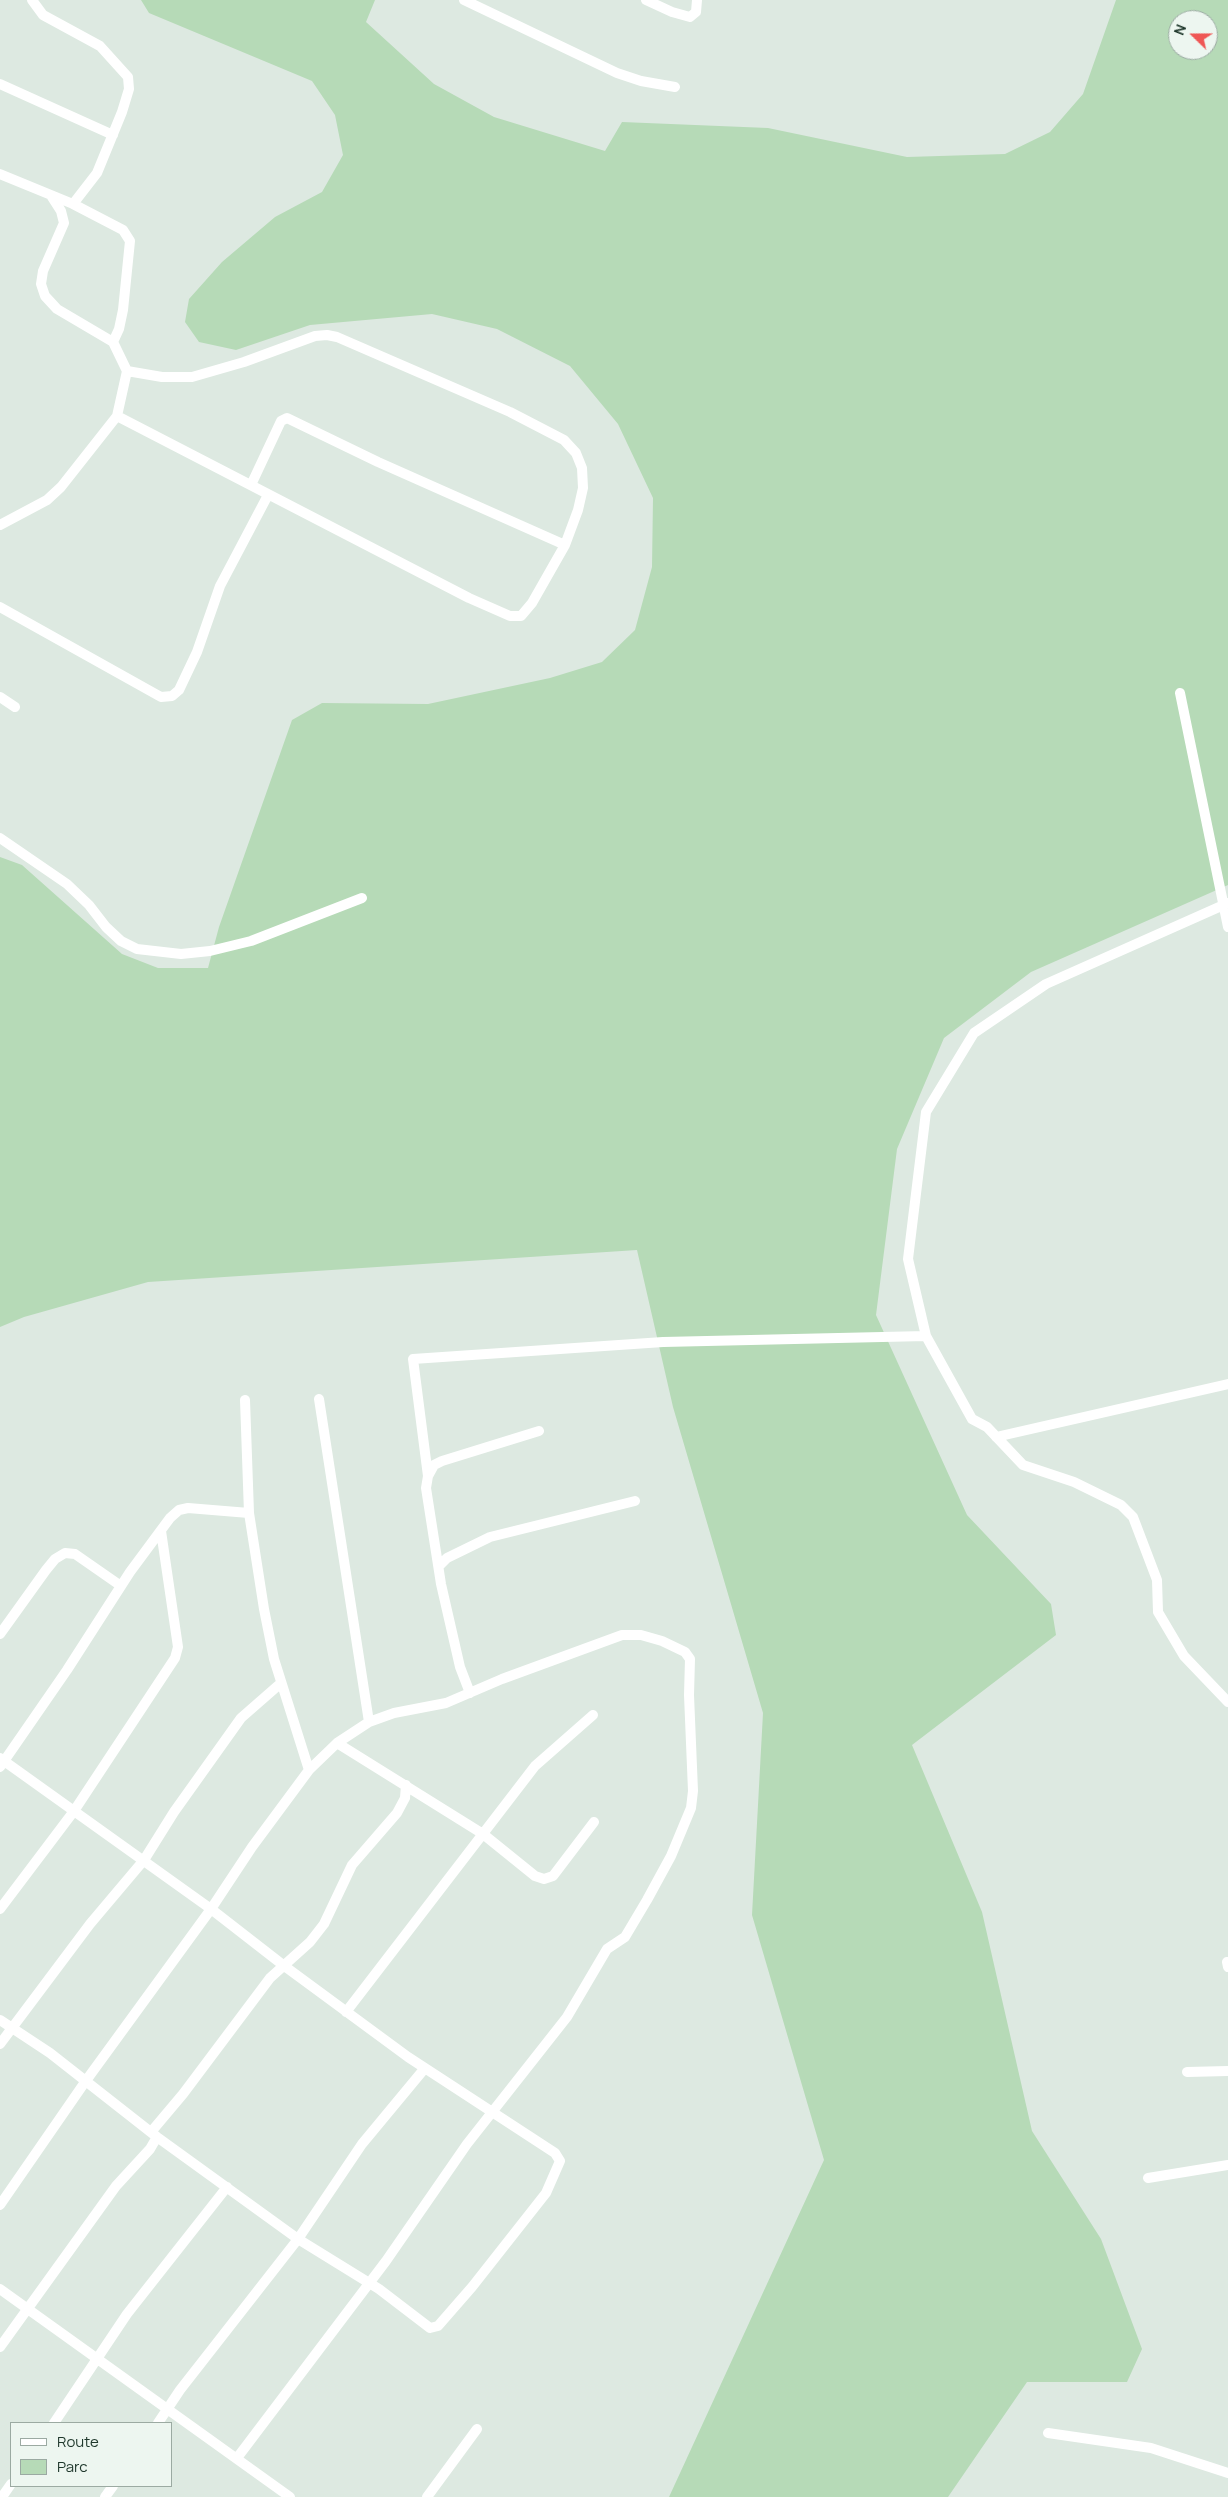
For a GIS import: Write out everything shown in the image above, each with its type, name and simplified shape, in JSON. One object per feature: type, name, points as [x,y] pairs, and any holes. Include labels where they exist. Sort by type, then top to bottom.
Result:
[{"type":"street","points":[[32,0],[43,15],[100,46],[128,77],[130,89],[97,173],[73,204]]},
{"type":"street","points":[[464,0],[617,73],[641,81],[675,87]]},
{"type":"street","points":[[646,0],[672,12],[690,16],[696,12],[697,0]]},
{"type":"street","points":[[0,84],[113,135]]},
{"type":"street","points":[[0,174],[73,204],[123,230],[130,241],[123,310],[119,329],[113,342]]},
{"type":"street","points":[[0,525],[47,500],[62,487],[117,416],[127,371],[113,342],[57,309],[45,296],[41,284],[43,271],[64,223],[52,196]]},
{"type":"street","points":[[117,416],[469,598],[516,617],[521,616],[532,603],[565,545],[572,531],[583,488],[582,468],[576,453],[564,440],[510,412],[351,342],[327,335],[315,336],[244,362],[192,377],[162,377],[127,371]]},
{"type":"street","points":[[251,485],[281,421],[287,418],[378,462],[565,545]]},
{"type":"street","points":[[0,607],[161,697],[172,696],[179,690],[197,652],[220,586],[268,495]]},
{"type":"street","points":[[1180,693],[1226,904],[1228,927]]},
{"type":"street","points":[[0,697],[15,707]]},
{"type":"street","points":[[0,838],[67,884],[89,905],[106,927],[121,940],[137,949],[181,954],[210,951],[251,942],[362,898]]},
{"type":"street","points":[[1226,904],[1046,984],[974,1033],[926,1112],[908,1259],[926,1336],[972,1419],[987,1427],[1023,1465],[1074,1482],[1121,1505],[1133,1517],[1158,1580],[1158,1612],[1184,1656],[1228,1702]]},
{"type":"street","points":[[470,1693],[460,1667],[439,1566],[426,1488],[428,1476],[413,1359],[663,1342],[926,1336]]},
{"type":"street","points":[[996,1437],[1228,1384]]},
{"type":"street","points":[[319,1399],[369,1722]]},
{"type":"street","points":[[245,1400],[249,1513],[264,1609],[280,1683],[309,1770]]},
{"type":"street","points":[[428,1476],[434,1465],[442,1460],[539,1431]]},
{"type":"street","points":[[439,1566],[447,1558],[490,1537],[635,1501]]},
{"type":"street","points":[[0,2020],[50,2053],[154,2135],[298,2239],[368,2282],[423,2325],[430,2328],[438,2326],[546,2193],[560,2161],[555,2153],[491,2113],[425,2068],[346,2012],[144,1860],[2,1762],[67,1670],[121,1586],[178,1510],[188,1508],[249,1513]]},
{"type":"street","points":[[0,1909],[74,1810],[175,1658],[178,1647],[161,1531]]},
{"type":"street","points":[[0,1634],[46,1570],[55,1559],[65,1553],[75,1554],[121,1586]]},
{"type":"street","points":[[0,2205],[85,2082],[211,1909],[252,1847],[309,1770],[337,1743],[369,1722],[394,1713],[446,1703],[502,1679],[622,1635],[641,1635],[662,1640],[685,1652],[690,1659],[689,1695],[693,1791],[690,1808],[670,1856],[625,1937],[607,1949],[567,2017],[491,2113],[237,2458]]},
{"type":"street","points":[[0,2044],[90,1924],[144,1860],[179,1805],[241,1718],[280,1683]]},
{"type":"street","points":[[346,2012],[535,1766],[593,1715]]},
{"type":"street","points":[[337,1743],[483,1834],[535,1876],[544,1879],[554,1876],[594,1822]]},
{"type":"street","points":[[0,2347],[116,2186],[150,2149],[154,2135],[270,1978],[310,1942],[324,1924],[352,1866],[397,1814],[404,1798],[406,1786]]},
{"type":"street","points":[[159,2422],[298,2239],[362,2144],[425,2068]]},
{"type":"street","points":[[1187,2072],[1228,2071]]},
{"type":"street","points":[[1148,2178],[1228,2165]]},
{"type":"street","points":[[55,2422],[97,2357],[147,2287],[226,2187]]},
{"type":"street","points":[[0,2289],[97,2357],[166,2410],[290,2497]]},
{"type":"street","points":[[427,2497],[477,2430]]},
{"type":"street","points":[[1048,2433],[1151,2448],[1228,2473]]},
{"type":"street","points":[[2,2497],[10,2485]]},
{"type":"green space","points":[[141,0],[375,0],[366,22],[434,84],[494,117],[605,151],[622,122],[768,128],[907,157],[1005,154],[1050,132],[1083,94],[1116,0],[1228,0],[1228,885],[1031,972],[944,1038],[897,1149],[876,1315],[967,1515],[1051,1604],[1056,1635],[912,1745],[982,1912],[1032,2131],[1101,2239],[1142,2349],[1127,2382],[1027,2382],[948,2497],[669,2497],[824,2160],[752,1915],[763,1713],[673,1407],[637,1250],[148,1282],[24,1317],[0,1327],[0,857],[22,865],[122,954],[158,968],[208,968],[219,927],[292,720],[322,703],[428,704],[550,678],[602,662],[635,630],[652,567],[653,498],[618,424],[570,366],[497,329],[432,314],[310,325],[236,350],[199,342],[185,322],[189,299],[222,262],[275,217],[322,192],[343,155],[335,115],[312,81],[149,13]]}]
